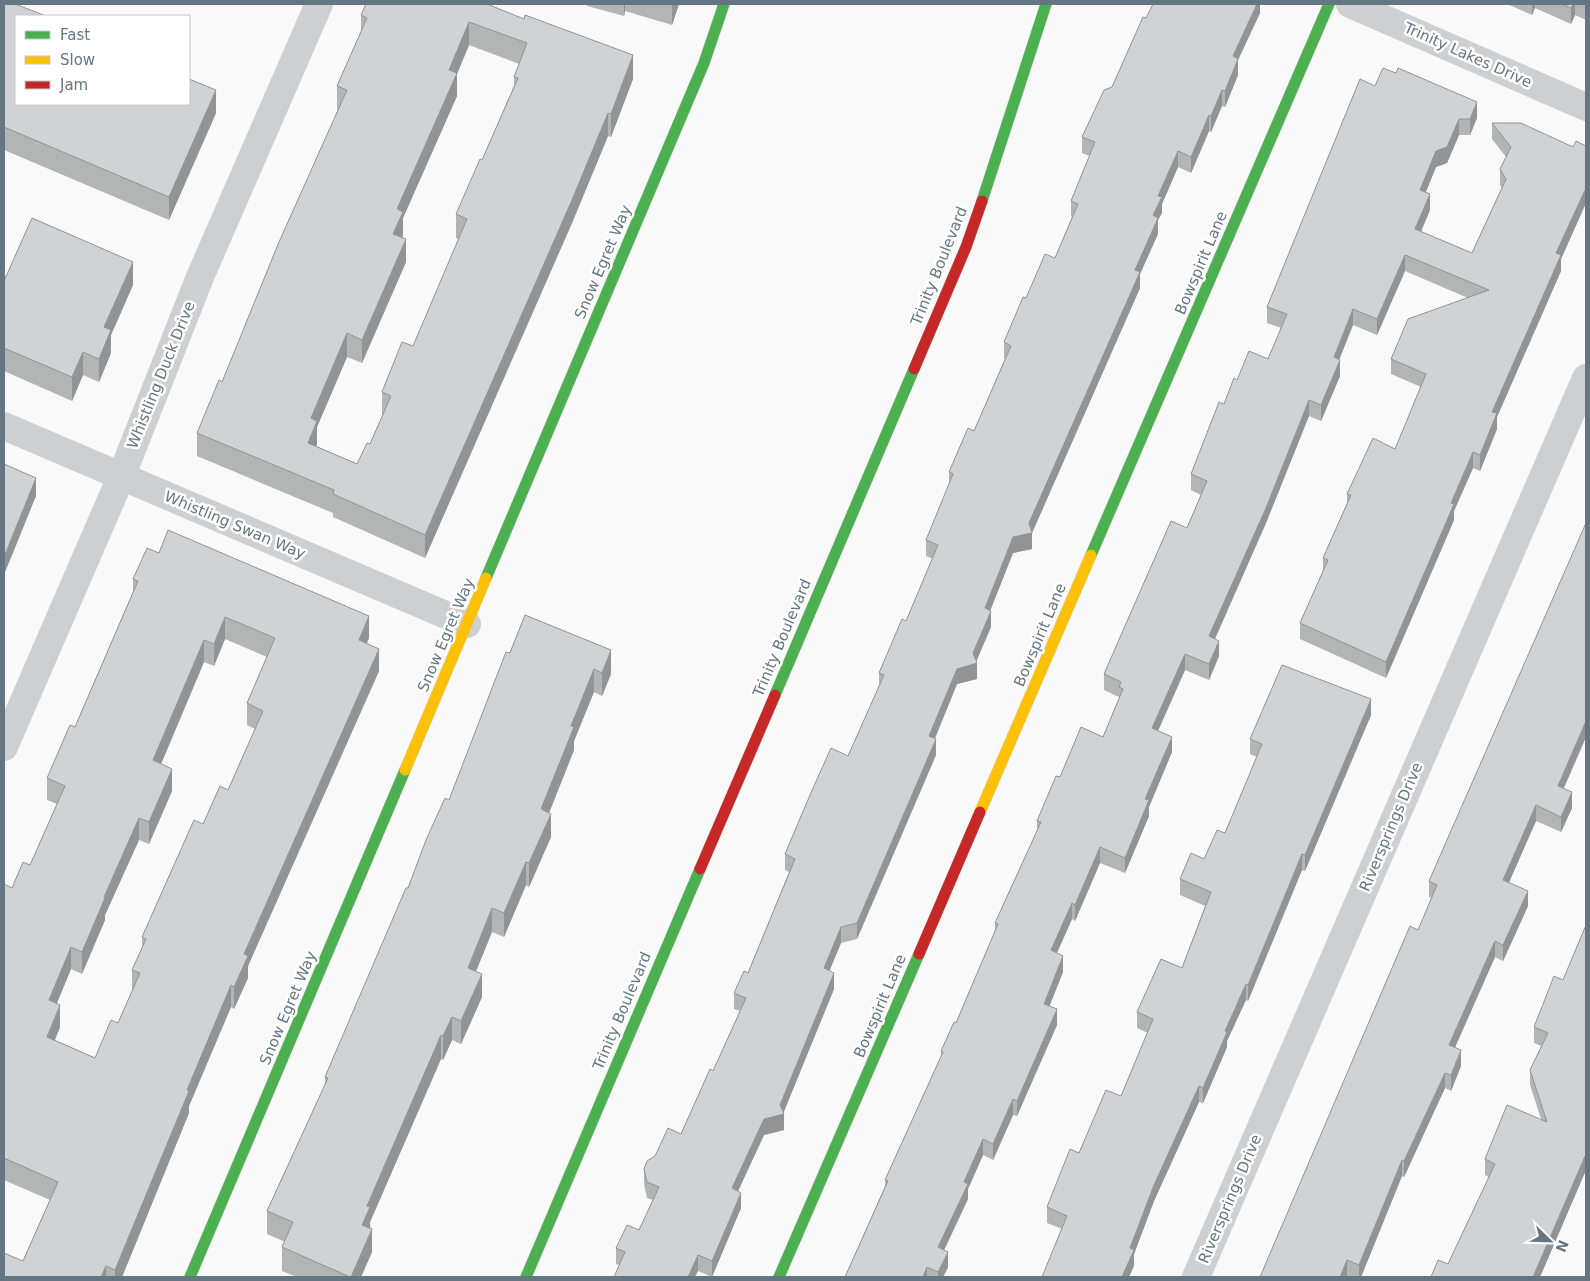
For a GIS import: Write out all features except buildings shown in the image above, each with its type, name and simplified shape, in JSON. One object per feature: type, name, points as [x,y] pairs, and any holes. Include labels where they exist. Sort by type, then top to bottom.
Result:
[{"type":"street","name":"Whistling Duck Drive","points":[[4,747],[121,477],[200,277],[319,4]]},
{"type":"street","name":"Snow Egret Way","points":[[190,1277],[704,63],[724,4]]},
{"type":"street","name":"Trinity Boulevard","points":[[526,1277],[966,247],[1030,58],[1046,4]]},
{"type":"street","name":"Bowspirit Lane","points":[[779,1277],[1329,4]]},
{"type":"street","name":"Trinity Lakes Drive","points":[[1350,4],[1586,107]]},
{"type":"street","name":"Riversprings Drive","points":[[1196,1277],[1586,378]]},
{"type":"street","name":"Whistling Swan Way","points":[[4,426],[467,624]]},
{"type":"traffic: fast","points":[[486,578],[704,63],[724,4]]},
{"type":"traffic: fast","points":[[982,201],[1046,4]]},
{"type":"traffic: fast","points":[[1091,555],[1329,4]]},
{"type":"traffic: fast","points":[[775,695],[914,369]]},
{"type":"traffic: fast","points":[[190,1277],[405,770]]},
{"type":"traffic: fast","points":[[526,1277],[700,869]]},
{"type":"traffic: fast","points":[[779,1277],[919,954]]},
{"type":"traffic: slow","points":[[980,812],[1091,555]]},
{"type":"traffic: slow","points":[[405,770],[486,578]]},
{"type":"traffic: jam","points":[[914,369],[966,247],[982,201]]},
{"type":"traffic: jam","points":[[700,869],[775,695]]},
{"type":"traffic: jam","points":[[919,954],[980,812]]}]
